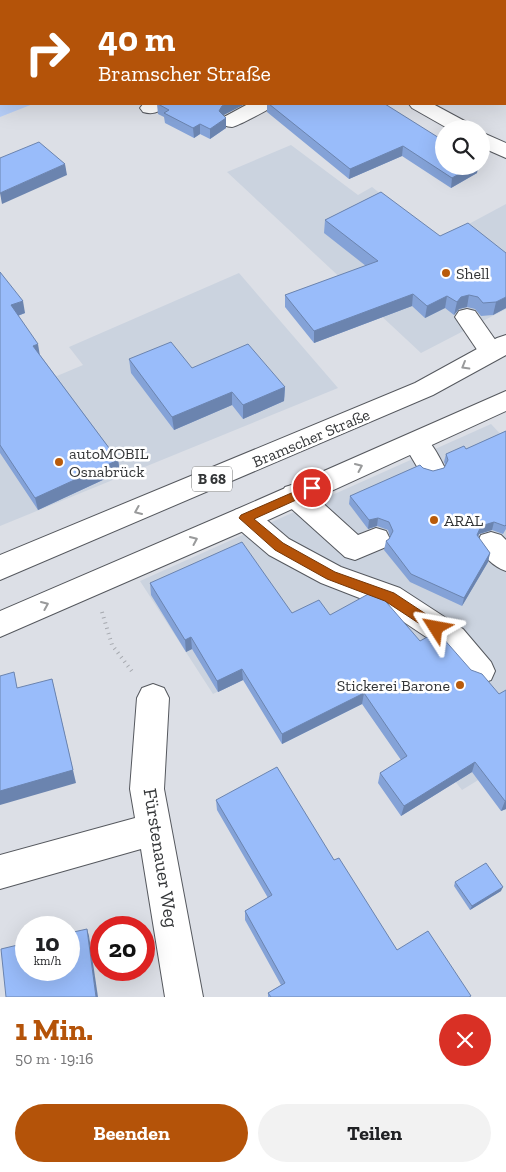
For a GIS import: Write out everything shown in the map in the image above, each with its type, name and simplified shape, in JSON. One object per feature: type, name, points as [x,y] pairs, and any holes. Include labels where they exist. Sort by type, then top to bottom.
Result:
[{"type":"main road","points":[[231,121],[247,111],[263,105]]},
{"type":"main road","points":[[421,105],[448,120]]},
{"type":"main road","points":[[490,143],[506,152]]},
{"type":"main road","points":[[467,317],[498,347]]},
{"type":"main road","name":"Bramscher Straße","points":[[0,568],[416,393],[498,347]]},
{"type":"main road","points":[[0,624],[245,518],[506,400]]},
{"type":"main road","points":[[416,442],[432,468]]},
{"type":"main road","points":[[295,495],[354,549],[376,539]]},
{"type":"main road","points":[[245,518],[279,547],[331,575],[390,597],[452,638],[480,671]]},
{"type":"main road","name":"Fürstenauer Weg","points":[[153,698],[148,789],[184,997]]},
{"type":"main road","points":[[0,872],[154,829]]},
{"type":"path","points":[[91,586],[101,609],[112,645],[153,698]]},
{"type":"shaded area","points":[[0,105],[30,105],[0,117]]},
{"type":"shaded area","points":[[291,145],[358,195],[372,187],[439,240],[506,204],[506,309],[421,353],[227,172]]},
{"type":"shaded area","points":[[239,273],[338,388],[0,526],[0,400],[83,365],[69,347]]},
{"type":"shaded area","points":[[491,424],[506,440],[506,763],[462,790],[337,631],[213,694],[140,581]]},
{"type":"building","points":[[160,105],[224,105],[219,111],[226,118],[210,129],[200,124],[193,128],[164,113],[169,110]]},
{"type":"building","points":[[270,105],[387,105],[435,135],[435,167],[403,146],[350,169]]},
{"type":"building","points":[[39,142],[65,164],[0,193],[0,158]]},
{"type":"building","points":[[381,192],[440,236],[468,223],[506,253],[506,297],[496,302],[483,303],[478,297],[469,295],[461,297],[457,302],[447,296],[427,306],[413,294],[314,331],[285,295],[378,261],[325,220]]},
{"type":"building","points":[[0,272],[23,301],[11,305],[38,344],[33,346],[118,460],[35,498],[0,445]]},
{"type":"building","points":[[171,342],[192,368],[248,344],[285,387],[243,405],[232,392],[172,417],[129,359]]},
{"type":"building","name":"ARAL","points":[[506,431],[506,525],[494,522],[481,526],[477,535],[490,553],[464,598],[411,574],[386,541],[393,531],[389,522],[378,518],[369,520],[350,496],[420,465],[433,471],[444,468],[448,460],[446,454],[464,446],[466,449]]},
{"type":"building","points":[[242,542],[292,613],[319,600],[330,615],[372,592],[381,596],[420,641],[436,632],[471,670],[482,674],[499,694],[506,690],[506,801],[475,762],[404,806],[380,773],[407,756],[364,693],[282,734],[242,669],[217,681],[191,637],[185,640],[150,583]]},
{"type":"building","points":[[14,672],[17,688],[52,679],[73,770],[0,791],[0,676]]},
{"type":"building","points":[[277,767],[334,860],[339,858],[397,950],[428,931],[471,996],[271,997],[268,993],[285,983],[245,911],[272,895],[216,800]]},
{"type":"building","points":[[486,863],[503,887],[472,906],[455,882]]},
{"type":"building","points":[[87,929],[90,952],[90,981],[94,981],[96,997],[6,997],[1,949],[15,946],[15,981],[80,981],[80,931]]},
{"type":"place","name":"Shell","points":[[446,273]]},
{"type":"place","name":"autoMOBIL Osnabrück","points":[[59,462]]},
{"type":"place","name":"ARAL","points":[[434,520]]},
{"type":"place","name":"Stickerei Barone","points":[[460,685]]},
{"type":"route","points":[[312,488],[245,518],[279,547],[331,575],[390,597],[436,628]]}]
